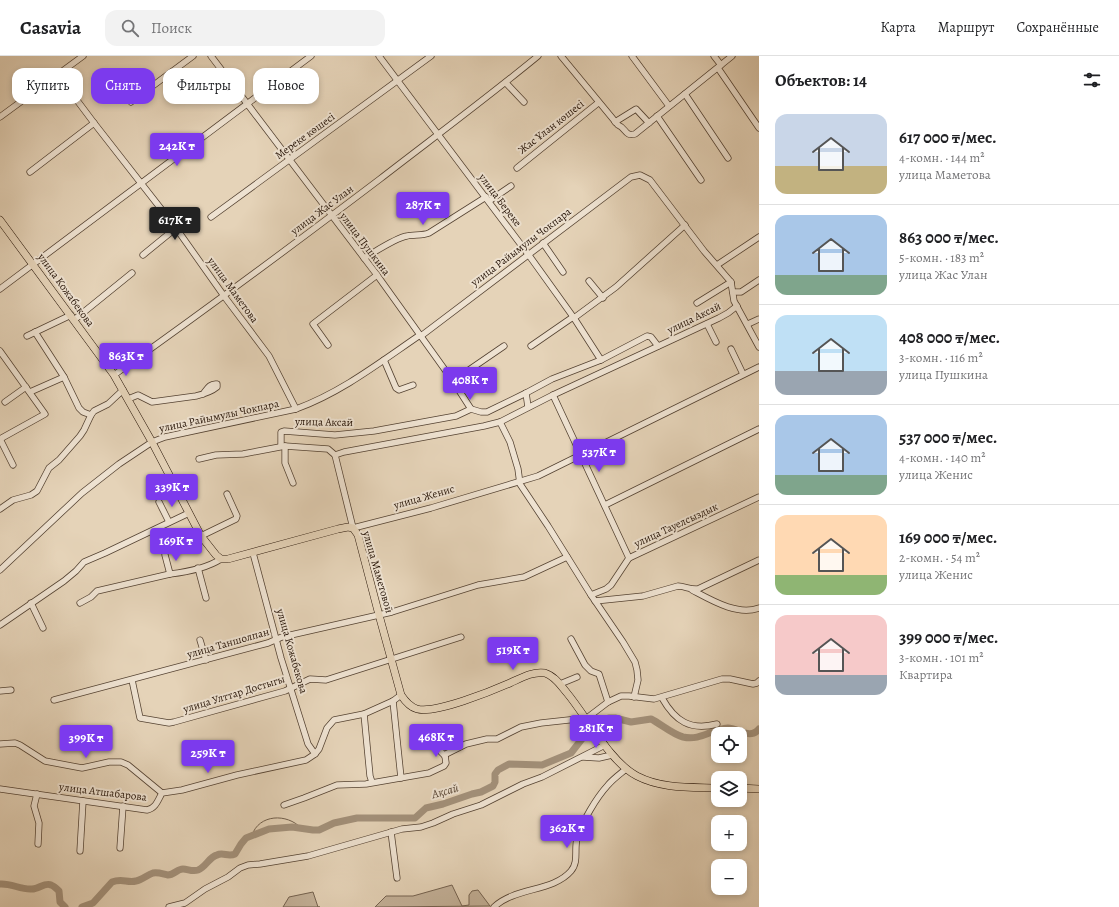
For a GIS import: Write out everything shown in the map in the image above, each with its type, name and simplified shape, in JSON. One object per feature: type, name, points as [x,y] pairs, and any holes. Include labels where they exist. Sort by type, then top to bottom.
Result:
[{"type":"main road","name":"улица Кожабекова","points":[[0,220],[114,375],[152,442],[201,536],[221,559]]},
{"type":"main road","name":"улица Женис","points":[[221,559],[228,559],[253,553],[338,529],[348,527],[353,528]]},
{"type":"main road","name":"улица Маметовой","points":[[353,528],[358,535],[378,615],[401,696]]},
{"type":"main road","points":[[401,696],[416,709],[424,710],[455,703],[479,695],[531,674],[544,673],[560,684],[612,755],[626,769],[636,776],[656,783],[685,787],[711,788]]},
{"type":"main road","points":[[747,788],[759,789]]},
{"type":"street","points":[[66,68],[83,56]]},
{"type":"street","points":[[155,84],[193,56]]},
{"type":"street","name":"улица Пушкина","points":[[211,56],[377,275],[453,380],[471,410]]},
{"type":"street","points":[[0,289],[311,56]]},
{"type":"street","name":"улица Береке","points":[[379,56],[528,254],[574,318],[601,360]]},
{"type":"street","name":"Мереке көшесі","points":[[211,217],[431,56]]},
{"type":"street","name":"улица Жас Улан","points":[[114,375],[224,296],[331,216],[506,83],[538,56]]},
{"type":"street","points":[[561,56],[598,103],[618,126],[622,127],[630,136],[635,134],[732,56]]},
{"type":"street","points":[[632,56],[670,106]]},
{"type":"street","points":[[714,56],[759,128]]},
{"type":"street","points":[[506,83],[524,102]]},
{"type":"street","points":[[685,94],[728,158]]},
{"type":"street","name":"Жас Ұлан көшесі","points":[[517,168],[598,103]]},
{"type":"street","points":[[0,117],[18,104]]},
{"type":"street","name":"улица Маметова","points":[[80,104],[140,184],[176,228],[269,356],[296,409]]},
{"type":"street","points":[[615,122],[636,109],[649,123]]},
{"type":"street","points":[[657,116],[701,180]]},
{"type":"street","points":[[30,172],[94,124]]},
{"type":"street","name":"улица Райымулы Чокпара","points":[[0,570],[82,493],[152,442],[165,437],[296,409],[311,404],[348,385],[420,335],[635,175],[644,176],[650,180],[685,225]]},
{"type":"street","points":[[364,258],[400,238],[429,233],[511,186]]},
{"type":"street","points":[[532,346],[603,298],[685,225],[731,282],[734,301],[759,346]]},
{"type":"street","points":[[143,255],[176,228]]},
{"type":"street","points":[[716,265],[759,237]]},
{"type":"street","points":[[543,243],[563,272]]},
{"type":"street","points":[[27,336],[72,318],[132,273]]},
{"type":"street","points":[[328,345],[313,324],[377,275]]},
{"type":"street","points":[[733,292],[741,292],[759,280]]},
{"type":"street","points":[[588,281],[603,298]]},
{"type":"street","points":[[697,303],[731,282]]},
{"type":"street","name":"улица Аксай","points":[[335,455],[500,422],[554,395],[707,324],[728,313],[737,306]]},
{"type":"street","points":[[748,324],[759,319]]},
{"type":"street","points":[[707,324],[716,342]]},
{"type":"street","points":[[35,332],[64,377],[79,408],[82,412],[91,415]]},
{"type":"street","name":"улица Аксай","points":[[283,446],[281,432],[284,431],[335,435],[374,431],[456,416],[471,410],[487,412],[563,374],[601,360],[647,336],[651,336],[658,346]]},
{"type":"street","points":[[453,380],[504,346]]},
{"type":"street","points":[[731,349],[743,374]]},
{"type":"street","points":[[0,351],[45,414],[0,439],[13,465]]},
{"type":"street","points":[[384,360],[396,388],[399,390],[413,385]]},
{"type":"street","name":"улица Женис","points":[[353,528],[431,508],[519,480],[538,476],[759,367]]},
{"type":"street","points":[[6,402],[28,390],[64,377]]},
{"type":"street","points":[[0,509],[13,500],[31,495],[37,491],[49,468],[59,460],[80,436],[94,411],[108,404],[123,390]]},
{"type":"street","points":[[526,393],[528,408]]},
{"type":"street","points":[[128,399],[138,395],[152,402],[203,394]]},
{"type":"street","points":[[554,395],[629,558]]},
{"type":"street","points":[[500,422],[504,428],[512,449],[518,469],[519,480],[635,662],[638,680],[634,697]]},
{"type":"street","points":[[604,505],[759,429]]},
{"type":"street","points":[[199,459],[216,455],[243,454],[283,446],[328,449],[335,455]]},
{"type":"street","points":[[283,446],[285,463],[294,483]]},
{"type":"street","name":"улица Маметовой","points":[[335,455],[353,528]]},
{"type":"street","points":[[201,536],[236,519],[227,494]]},
{"type":"street","name":"улица Тауелсыздык","points":[[591,595],[606,589],[611,585],[629,558],[759,497]]},
{"type":"street","points":[[159,502],[169,522]]},
{"type":"street","points":[[0,625],[64,581],[84,562],[189,513]]},
{"type":"street","name":"улица Кожабекова","points":[[253,553],[276,639],[308,744],[315,754]]},
{"type":"street","points":[[165,554],[170,574]]},
{"type":"street","name":"улица Таншолпан","points":[[54,700],[268,643],[282,637],[378,615],[478,585],[524,577],[567,557]]},
{"type":"street","name":"улица Женис","points":[[80,603],[91,597],[97,591],[170,574],[181,573],[215,563],[221,559]]},
{"type":"street","points":[[692,589],[698,588],[759,560]]},
{"type":"street","points":[[198,568],[206,598]]},
{"type":"street","points":[[595,601],[643,596],[678,586],[692,589],[706,598],[737,610],[747,611],[759,608]]},
{"type":"street","points":[[31,603],[43,628]]},
{"type":"street","name":"улица Улттар Достыгы","points":[[132,680],[140,718],[169,723],[285,691],[310,680],[326,680],[461,637]]},
{"type":"street","points":[[571,639],[585,666],[591,671],[599,674],[608,702]]},
{"type":"street","points":[[200,640],[206,660]]},
{"type":"street","points":[[560,684],[577,677]]},
{"type":"street","points":[[445,756],[448,752],[466,744],[487,739],[497,739],[522,727],[541,723],[586,718],[608,702],[621,696],[648,699],[662,698],[722,679],[730,679],[748,684],[758,682]]},
{"type":"street","points":[[0,691],[11,690]]},
{"type":"street","points":[[315,754],[330,724],[334,720],[364,714],[401,696]]},
{"type":"street","points":[[662,698],[677,718],[685,723],[700,726],[717,724]]},
{"type":"street","points":[[392,701],[401,778]]},
{"type":"street","points":[[364,714],[370,776],[372,782]]},
{"type":"street","points":[[0,744],[15,743],[45,761],[82,768],[109,762],[121,762],[128,765],[162,792]]},
{"type":"street","points":[[169,907],[185,902],[204,889],[248,865],[308,856],[402,829],[421,827],[481,805],[542,777],[605,745]]},
{"type":"street","points":[[284,805],[337,785],[360,785],[429,773],[440,769],[446,763],[445,756],[441,752],[440,748]]},
{"type":"street","name":"улица Атшабарова","points":[[0,789],[147,810],[152,809],[155,806],[162,792],[182,790],[237,775],[306,760],[315,754]]},
{"type":"street","points":[[582,757],[599,758],[612,755]]},
{"type":"street","points":[[494,907],[505,899],[553,883],[573,870],[575,864],[577,839],[584,822],[609,784],[626,769]]},
{"type":"street","points":[[37,794],[34,806],[39,823],[38,844]]},
{"type":"street","points":[[80,851],[84,801]]},
{"type":"street","points":[[120,848],[123,806]]},
{"type":"street","points":[[391,832],[397,878]]},
{"type":"shaded area","points":[[452,885],[462,906],[469,905],[469,895],[472,891],[478,890],[490,906],[375,907],[386,896],[413,896]]},
{"type":"shaded area","points":[[313,892],[318,907],[283,907],[289,897]]},
{"type":"waterway","name":"Ақсай","points":[[82,907],[93,903],[112,882],[119,880],[136,881],[153,873],[168,875],[181,869],[194,871],[198,870],[214,856],[219,854],[235,854],[246,838],[269,829],[292,827],[319,830],[334,823],[357,818],[415,818],[426,808],[481,792],[493,786],[495,782],[495,774],[498,770],[509,764],[542,765],[571,753],[585,735],[598,726],[600,722],[609,718],[631,722],[651,719],[675,734],[689,738],[728,728],[748,734],[759,729]]},
{"type":"waterway","points":[[252,835],[261,823],[274,818],[288,820],[301,828]]},
{"type":"waterway","name":"Ақсай","points":[[0,884],[8,884],[28,889],[35,889],[49,884],[59,891],[60,902],[65,907]]}]
